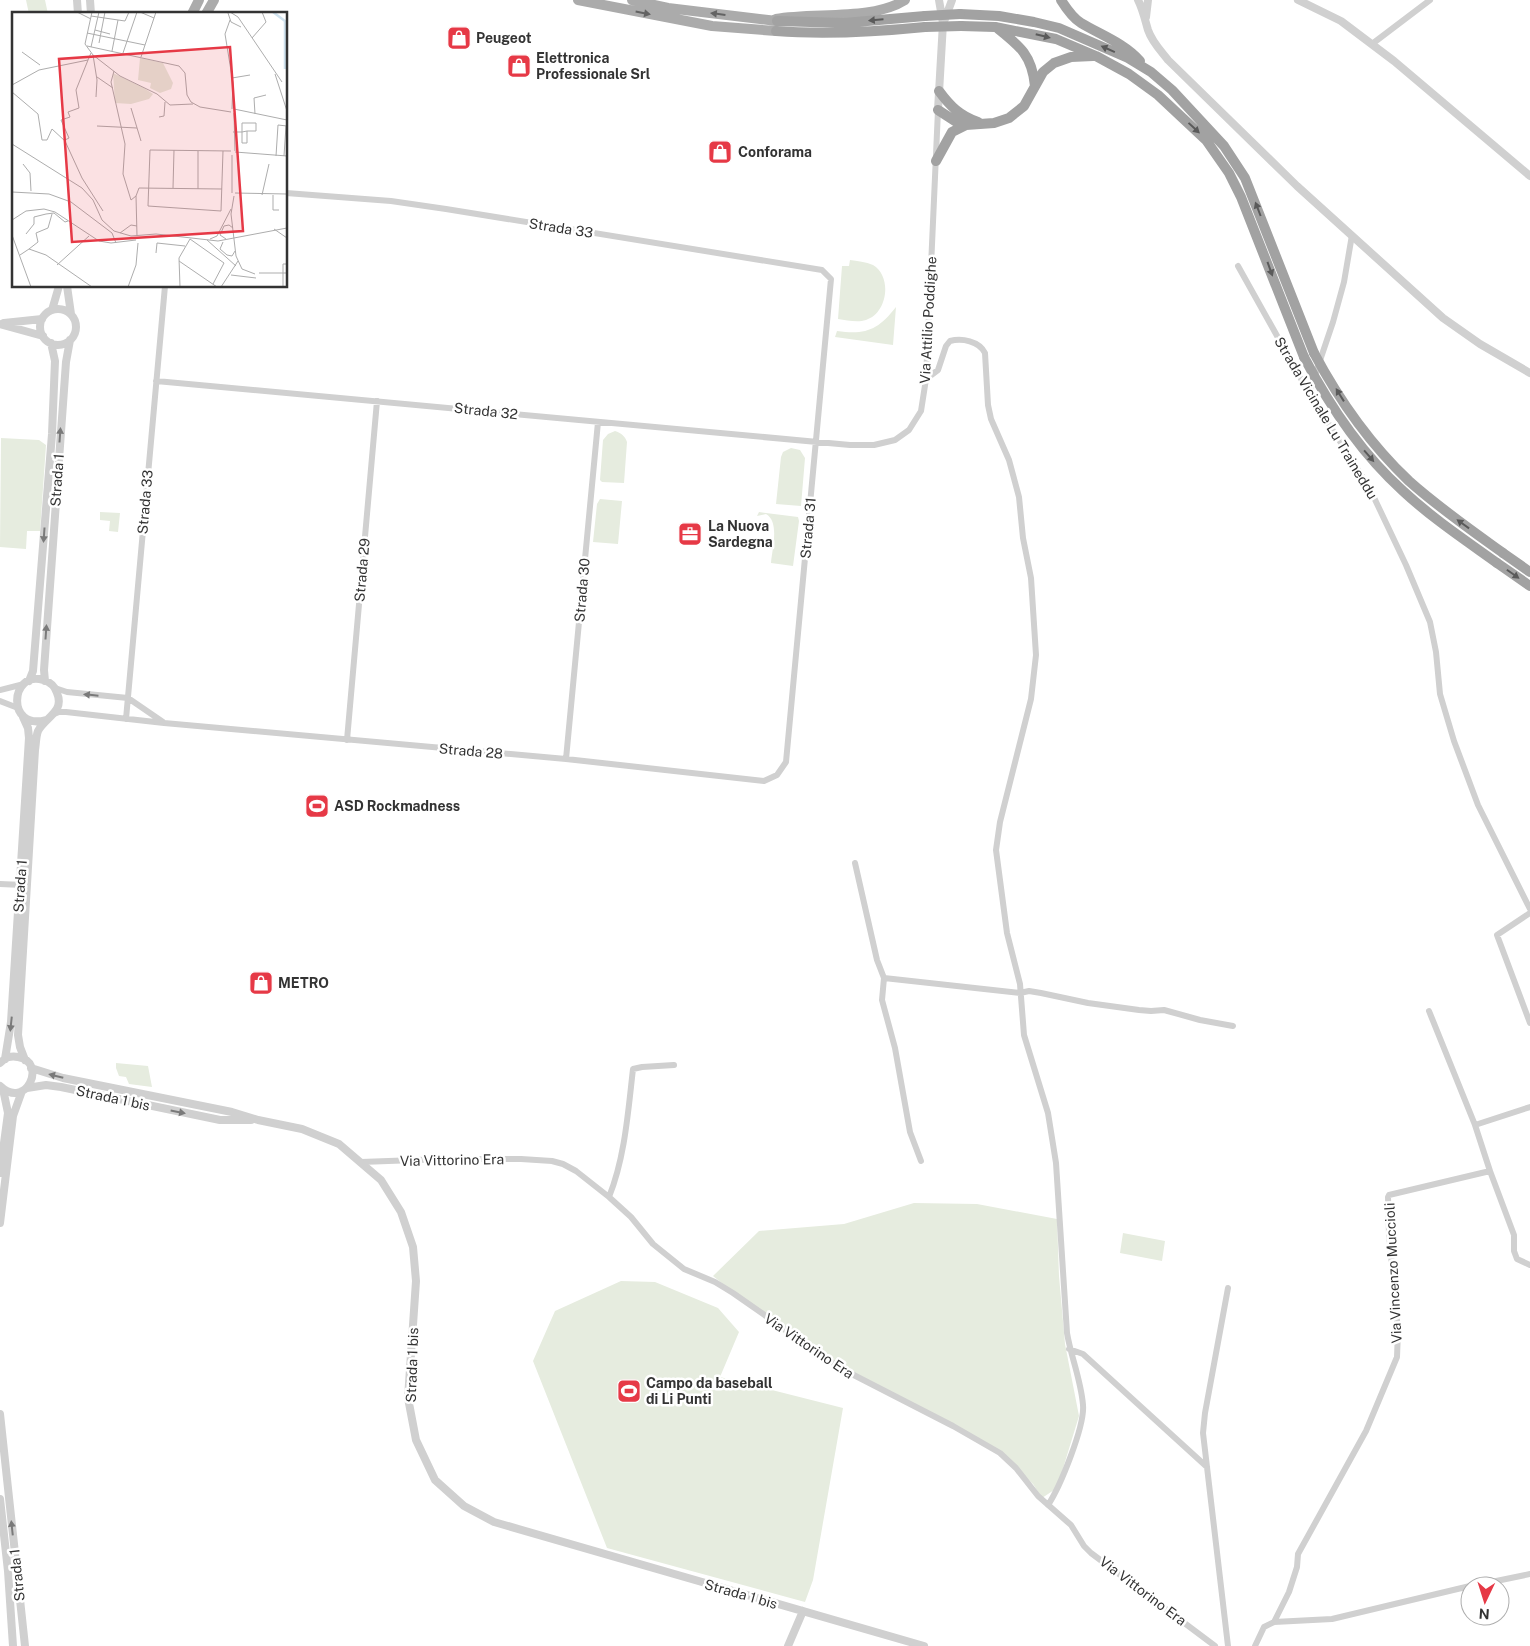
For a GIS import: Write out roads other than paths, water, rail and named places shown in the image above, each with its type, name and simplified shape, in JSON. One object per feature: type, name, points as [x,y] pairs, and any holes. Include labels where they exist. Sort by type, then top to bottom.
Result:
[{"type":"highway","points":[[1065,3],[1080,22],[1134,54],[1172,90],[1224,146],[1245,178],[1314,353],[1357,422],[1380,451],[1410,481],[1451,515],[1530,572]]},
{"type":"highway","points":[[773,24],[844,23],[960,14],[999,16],[1059,28],[1128,58],[1151,72]]},
{"type":"highway","points":[[773,24],[822,34],[961,26],[996,27],[1028,32],[1056,39],[1096,56],[1129,74],[1158,95],[1206,140],[1229,173],[1241,197],[1304,357],[1331,406],[1348,430],[1402,491],[1444,525],[1530,586]]},
{"type":"highway","points":[[996,27],[1019,45],[1028,57],[1033,71],[1034,86]]},
{"type":"highway","points":[[938,110],[958,123],[966,125],[994,123],[1009,118],[1024,106],[1043,72],[1054,62],[1071,57],[1096,56]]},
{"type":"highway","points":[[939,91],[951,107],[967,119],[984,124]]},
{"type":"highway","points":[[936,161],[952,132],[966,125]]},
{"type":"main road","points":[[193,12],[199,0]]},
{"type":"main road","points":[[207,12],[214,0]]},
{"type":"main road","points":[[578,0],[712,26],[773,24],[794,16],[852,14],[883,10],[905,0]]},
{"type":"main road","points":[[632,0],[668,8],[773,24]]},
{"type":"street","points":[[938,110],[943,23],[939,0]]},
{"type":"street","points":[[943,23],[951,3],[958,0]]},
{"type":"street","points":[[1146,19],[1148,0]]},
{"type":"street","points":[[1298,0],[1341,21],[1372,44],[1530,176]]},
{"type":"street","points":[[1372,44],[1430,0]]},
{"type":"street","points":[[1139,1],[1146,19],[1148,31],[1168,60],[1297,186],[1443,318],[1480,344],[1530,372]]},
{"type":"street","name":"Via Attilio Poddighe","points":[[816,442],[874,445],[896,440],[909,430],[921,411],[926,379],[938,110]]},
{"type":"street","name":"Strada 33","points":[[288,193],[391,201],[453,210],[822,270],[831,279]]},
{"type":"street","points":[[1309,393],[1333,322],[1344,282],[1352,236]]},
{"type":"street","name":"Strada Vicinale Lu Traineddu","points":[[1238,266],[1309,393],[1369,487],[1430,622],[1436,652],[1440,694],[1454,741],[1478,805],[1530,909]]},
{"type":"street","name":"Strada 31","points":[[777,775],[786,762],[831,279]]},
{"type":"street","points":[[52,310],[58,288]]},
{"type":"street","points":[[0,324],[43,336],[51,343],[61,344],[70,340],[76,327],[67,288]]},
{"type":"street","name":"Strada 33","points":[[126,718],[165,288]]},
{"type":"street","points":[[43,336],[40,328],[46,313],[60,309],[72,314]]},
{"type":"street","points":[[0,324],[42,319]]},
{"type":"street","name":"Strada 1","points":[[45,681],[44,670],[64,382],[70,340]]},
{"type":"street","points":[[926,379],[938,370],[950,340],[975,343],[982,347],[985,353],[989,412],[1009,460],[1019,497],[1023,538],[1032,586],[1035,628],[1035,672],[1031,699],[1000,822],[996,850],[1004,914],[1020,984],[1024,1035],[1048,1113],[1056,1163],[1067,1333],[1069,1349],[1082,1395],[1084,1414],[1057,1491],[1048,1505]]},
{"type":"street","name":"Strada 1","points":[[27,683],[33,670],[52,434],[55,361],[51,343]]},
{"type":"street","name":"Strada 32","points":[[156,380],[816,442]]},
{"type":"street","name":"Strada 29","points":[[347,740],[377,400]]},
{"type":"street","name":"Strada 30","points":[[566,759],[598,422]]},
{"type":"street","points":[[0,690],[34,680],[45,681],[55,688],[59,701],[58,708],[54,714],[46,720],[34,721],[22,715],[18,708],[17,695],[27,683]]},
{"type":"street","name":"Strada 28","points":[[55,688],[67,692],[128,698],[164,723]]},
{"type":"street","points":[[0,701],[18,708]]},
{"type":"street","name":"Strada 28","points":[[54,714],[66,712],[164,723],[566,759],[764,781],[777,775]]},
{"type":"street","name":"Strada 1","points":[[22,715],[28,728],[29,738],[18,1035],[20,1047],[32,1068]]},
{"type":"street","name":"Strada 1","points":[[2,1061],[11,1022],[35,750],[38,732],[46,720]]},
{"type":"street","points":[[855,863],[876,954],[884,978],[882,1000],[895,1048],[910,1132],[921,1161]]},
{"type":"street","points":[[0,884],[23,885]]},
{"type":"street","points":[[1530,913],[1497,935],[1530,1023]]},
{"type":"street","points":[[884,978],[1020,993],[1029,991],[1088,1003],[1139,1010],[1164,1010],[1200,1020],[1233,1026]]},
{"type":"street","points":[[1429,1011],[1475,1125],[1514,1236],[1514,1251],[1517,1259],[1530,1265]]},
{"type":"street","points":[[2,1061],[15,1056],[26,1060]]},
{"type":"street","points":[[609,1197],[616,1178],[629,1107],[633,1069],[674,1066]]},
{"type":"street","points":[[0,1223],[13,1116],[33,1077],[32,1068]]},
{"type":"street","name":"Strada 1 bis","points":[[32,1068],[63,1078],[232,1112],[258,1120],[302,1129],[339,1144],[381,1180],[401,1212],[413,1247],[416,1281],[408,1398],[416,1440],[435,1480],[464,1506],[494,1522],[924,1646]]},
{"type":"street","name":"Strada 1 bis","points":[[2,1088],[15,1093],[46,1085],[220,1120],[258,1120]]},
{"type":"street","points":[[0,1173],[8,1113],[2,1088]]},
{"type":"street","points":[[1475,1125],[1530,1106]]},
{"type":"street","name":"Via Vittorino Era","points":[[361,1162],[521,1159],[552,1161],[570,1167],[609,1197],[631,1217],[653,1244],[684,1269],[715,1282],[733,1293],[842,1369],[954,1426],[1000,1453],[1016,1468],[1038,1496],[1071,1525],[1084,1546],[1215,1646]]},
{"type":"street","name":"Via Vincenzo Muccioli","points":[[1274,1622],[1290,1592],[1297,1567],[1298,1554],[1366,1430],[1397,1358],[1398,1331],[1388,1225],[1388,1197],[1389,1195],[1490,1171]]},
{"type":"street","points":[[1228,1288],[1204,1413],[1203,1433],[1228,1646]]},
{"type":"street","points":[[1069,1349],[1082,1354],[1207,1467]]},
{"type":"street","name":"Strada 1","points":[[0,1414],[25,1646]]},
{"type":"street","name":"Strada 1","points":[[0,1499],[13,1646]]},
{"type":"street","points":[[1510,1578],[1530,1574]]},
{"type":"street","points":[[1255,1646],[1264,1627],[1274,1622],[1332,1619],[1460,1589]]},
{"type":"street","points":[[788,1646],[803,1611]]},
{"type":"place","name":"Peugeot","points":[[459,38]]},
{"type":"place","name":"Elettronica Professionale Srl","points":[[519,66]]},
{"type":"place","name":"Conforama","points":[[720,152]]},
{"type":"place","name":"La Nuova Sardegna","points":[[690,534]]},
{"type":"place","name":"ASD Rockmadness","points":[[317,806]]},
{"type":"place","name":"METRO","points":[[261,983]]},
{"type":"place","name":"Campo da baseball di Li Punti","points":[[629,1391]]}]
